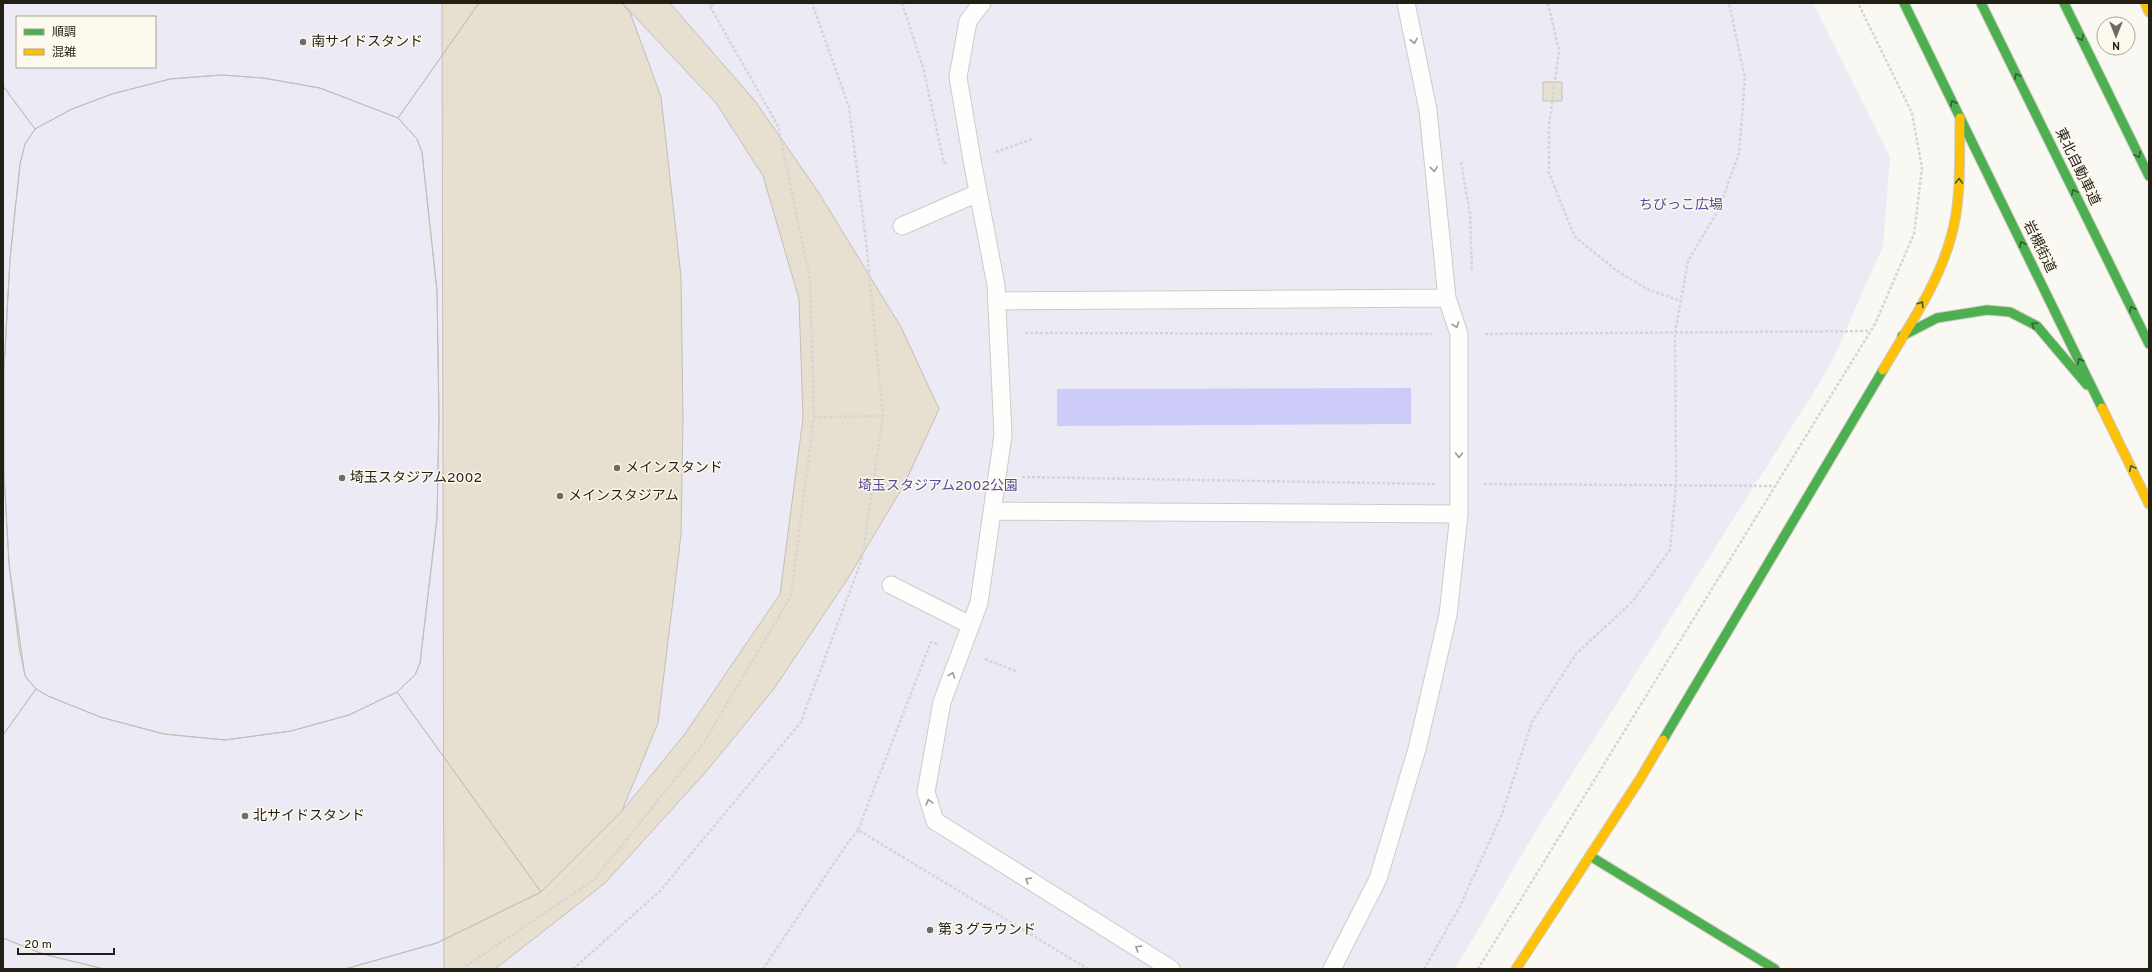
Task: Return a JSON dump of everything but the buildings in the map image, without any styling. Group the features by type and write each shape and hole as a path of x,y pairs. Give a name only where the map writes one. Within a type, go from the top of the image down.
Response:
{"main road":[{"name":"岩槻街道","path":"1904,3 2149,504"},
{"name":"東北自動車道","path":"1980,3 2149,344"},
{"path":"2064,3 2149,176"},
{"path":"2145,3 2149,12"},
{"path":"1516,969 1640,779 1900,337 1932,287 1950,237 1958,200 1960,118"},
{"path":"1900,337 1937,318 1987,310 2010,312 2037,326 2097,396"},
{"path":"1590,856 1775,969"}],"lane":[{"path":"982,3 968,21 958,77 996,285 1003,435 979,603 942,702 926,792 935,821 1171,969"},
{"path":"1332,969 1378,878 1417,749 1448,616 1459,514 1459,334 1447,298 1428,110 1406,3"},
{"path":"902,226 978,193"},
{"path":"997,300 1447,298"},
{"path":"992,511 1459,514"},
{"path":"891,585 970,625"}],"path":[{"path":"462,969 594,878 703,744 791,596 814,416 810,280 778,126 708,3"},
{"path":"711,6 715,3"},
{"path":"573,969 660,891 801,722 862,559 883,416 866,241 849,107 812,3"},
{"path":"1548,3 1558,51 1548,126 1548,173 1575,237 1616,270 1647,289 1681,300"},
{"path":"1424,969 1460,906 1502,814 1532,722 1576,654 1632,602 1670,550 1676,485 1675,333 1688,262 1719,208 1739,153 1745,78 1729,3"},
{"path":"1478,969 1875,324 1914,234 1922,168 1912,113 1858,3"},
{"path":"903,4 922,67 944,163"},
{"path":"814,416 883,416"},
{"path":"997,476 1459,484 1775,486"},
{"path":"763,969 858,830 931,642"},
{"path":"858,830 1088,969"}],"green space":[{"name":"埼玉スタジアム2002公園","path":"3,3 1813,3 1890,157 1883,246 1829,368 1534,834 1455,969 3,969"}],"water":[{"path":"1411,388 1411,424 1057,426 1057,389"}],"traffic: fast":[{"path":"1904,3 2102,408"},
{"path":"1981,3 2149,344"},
{"path":"2064,3 2149,176"},
{"path":"1902,336 1937,318 1987,310 2010,312 2037,326 2087,385"},
{"path":"1663,740 1883,370"},
{"path":"1590,856 1775,969"}],"traffic: slow":[{"path":"2145,3 2149,12"},
{"path":"1883,370 1922,305 1938,272 1951,237 1957,208 1960,163 1960,118"},
{"path":"2102,408 2149,504"},
{"path":"1516,969 1640,779 1663,740"}],"place":[{"name":"南サイドスタンド","path":"303,42"},
{"name":"メインスタンド","path":"617,468"},
{"name":"埼玉スタジアム2002","path":"342,478"},
{"name":"メインスタジアム","path":"560,496"},
{"name":"北サイドスタンド","path":"245,816"},
{"name":"第３グラウンド","path":"930,930"}],"park label":[{"name":"ちびっこ広場","path":"1681,205"}]}
